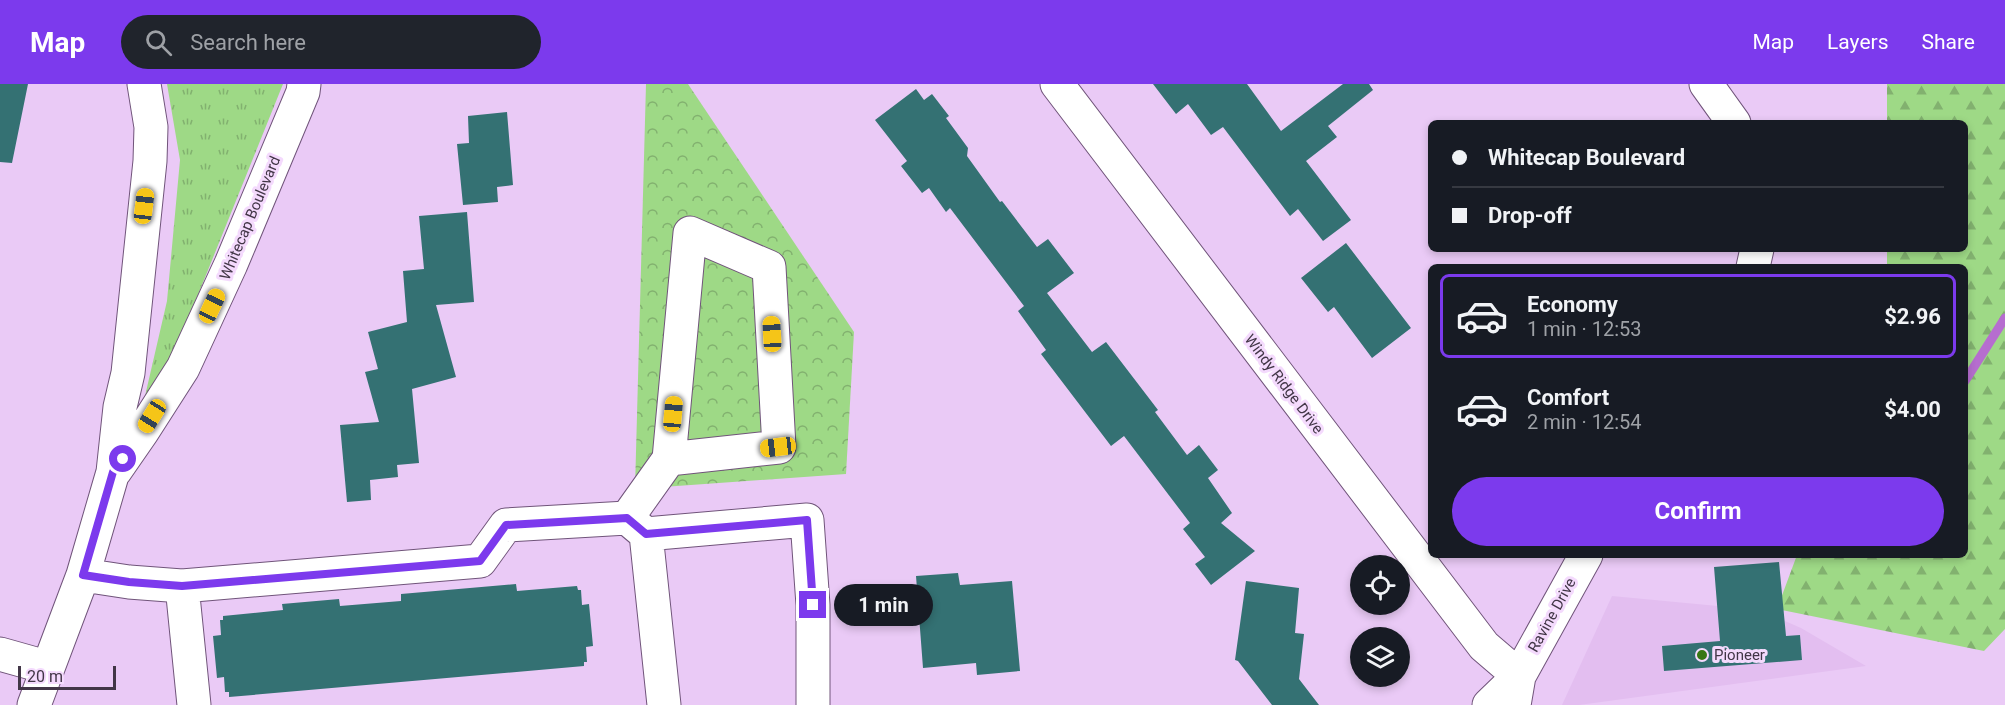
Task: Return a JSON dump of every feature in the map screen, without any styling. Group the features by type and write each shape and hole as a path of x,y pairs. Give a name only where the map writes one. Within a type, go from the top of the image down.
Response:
{"street":[{"name":"Whitecap Boulevard","path":"34,705 83,575 113,472 120,407 128,373 150,161 151,127 144,84"},
{"name":"Whitecap Boulevard","path":"113,472 183,368 231,264 303,92 304,84"},
{"name":"Windy Ridge Drive","path":"1057,84 1517,691"},
{"path":"1706,84 1732,120"},
{"path":"664,705 636,526 669,459 690,233 769,267 778,447 669,459"},
{"path":"83,575 129,582 182,586 480,561 506,525 636,526 807,520 813,605 813,705"},
{"name":"Ravine Drive","path":"1489,705 1517,691 1547,623 1584,558"},
{"path":"182,586 194,705"},
{"path":"0,654 47,669"}],"shaded area":[{"path":"1612,596 1760,610 1801,628 1866,666 1579,705 1562,705"}],"green space":[{"path":"167,84 283,84 156,399 136,435 167,301 180,160"},
{"path":"646,84 688,84 854,332 846,474 635,489"},
{"path":"1887,84 2005,84 2005,629 1984,651 1777,609 1796,558 1968,558 1968,264 1887,264 1887,252 1968,252 1968,120 1887,120"}],"building":[{"path":"0,84 28,84 12,163 0,162"},
{"path":"1153,84 1247,84 1281,131 1343,84 1369,84 1373,90 1328,126 1337,137 1306,161 1351,220 1323,241 1298,209 1290,216 1223,127 1211,135 1188,104 1176,114"},
{"path":"916,89 924,100 932,94 949,116 946,118 968,148 967,156 1000,202 1002,201 1037,247 1048,239 1074,273 1047,293 1092,352 1106,342 1158,410 1155,412 1187,455 1199,445 1218,470 1208,478 1232,513 1221,523 1255,551 1211,585 1195,564 1205,557 1183,529 1190,523 1124,436 1111,446 1041,354 1046,350 1018,311 1024,306 950,208 946,212 929,188 922,193 901,166 907,161 875,120"},
{"path":"507,112 513,185 497,187 498,202 463,205 457,144 469,143 468,116"},
{"path":"467,212 474,302 436,305 456,377 412,389 419,463 397,465 398,477 370,480 371,500 347,502 340,425 379,422 365,372 378,369 368,332 407,322 403,271 424,269 419,216"},
{"path":"1346,243 1411,328 1372,358 1334,307 1328,312 1301,278"},
{"path":"1779,562 1786,636 1800,635 1802,660 1664,671 1662,646 1720,641 1714,567"},
{"path":"958,573 960,585 1012,581 1020,671 977,675 976,663 923,668 916,576"},
{"path":"1246,581 1299,588 1295,633 1304,634 1299,679 1319,705 1272,705 1235,660"},
{"path":"516,584 517,591 577,586 578,590 581,590 582,605 589,604 593,646 586,647 587,662 584,662 584,666 229,697 229,692 225,692 224,677 217,678 213,636 221,635 220,620 223,620 223,616 283,610 282,604 339,599 340,606 401,601 401,594"}],"waterway":[{"path":"1968,376 2005,318"}],"place":[{"name":"Pioneer","path":"1702,655"}],"route":[{"path":"123,459 113,472 83,575 129,582 182,586 480,561 506,525 627,518 646,534 807,520 813,605"}]}
